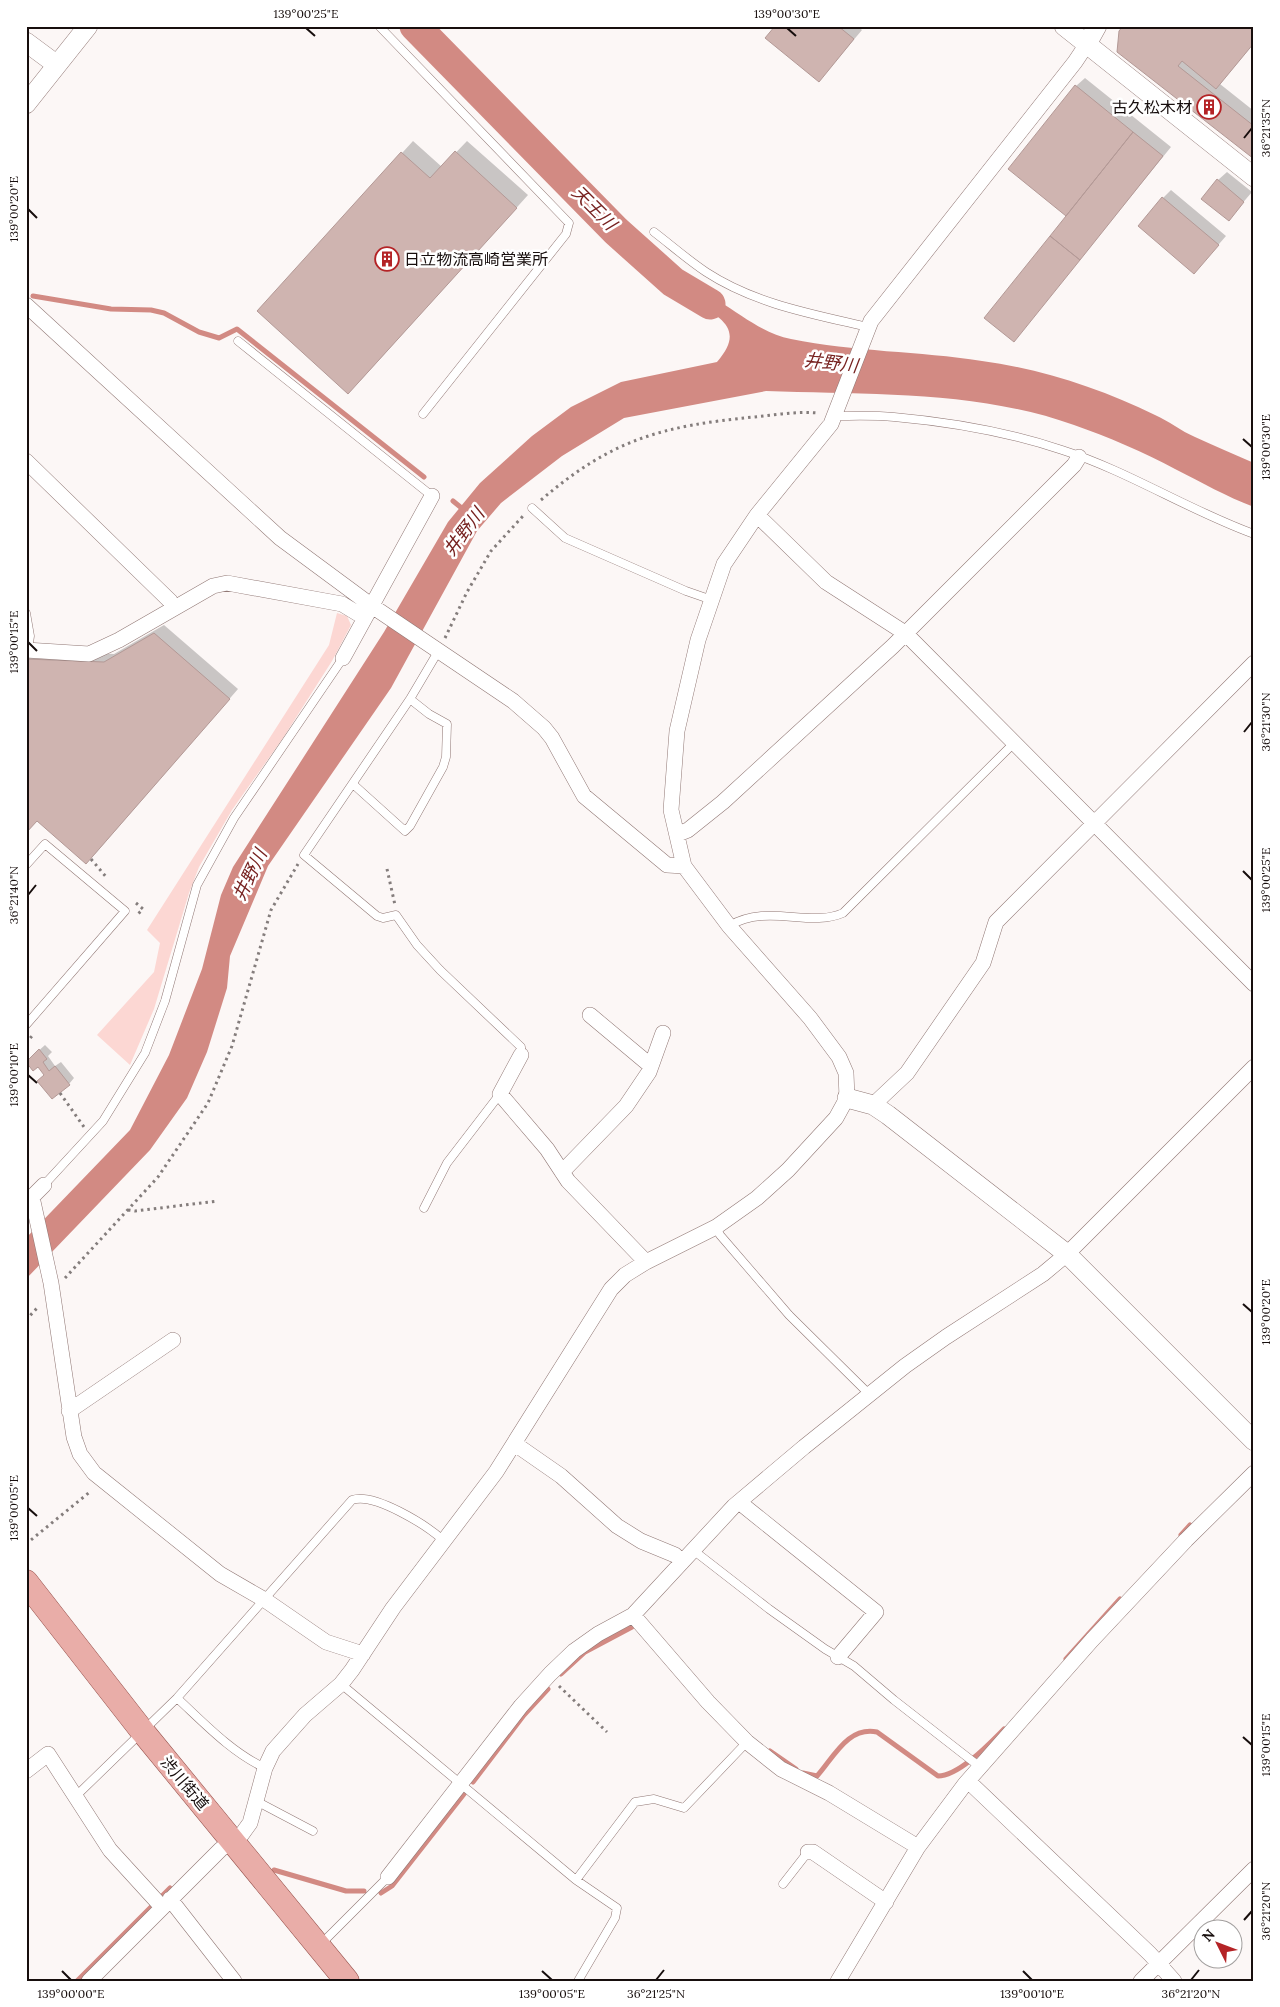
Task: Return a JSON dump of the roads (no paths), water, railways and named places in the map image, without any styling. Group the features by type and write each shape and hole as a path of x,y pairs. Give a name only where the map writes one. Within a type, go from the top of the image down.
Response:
{"main road":[{"name":"渋川街道","path":"26,1582 143,1732 347,1981"}],"street":[{"path":"26,104 88,26"},
{"path":"1064,26 1254,177"},
{"path":"89,1981 221,1849 233,1841 250,1823 258,1802 265,1768 273,1751 305,1715 341,1684 363,1654 443,1540 496,1472 611,1289 625,1275 646,1262 716,1227 771,1186 836,1118 847,1098 846,1073 839,1056 810,1018 729,926 684,866 671,810 677,731 698,640 724,564 756,515 825,432 830,413 866,332 1075,62 1096,26"},
{"path":"26,42 57,65"},
{"path":"26,305 280,538 372,612 439,647 513,701 544,728 552,738 584,796 667,865 684,866"},
{"path":"678,834 688,830 723,802 905,633 1074,465 1079,457"},
{"path":"26,461 170,600 174,607"},
{"path":"343,658 372,612 432,496"},
{"path":"756,515 826,582 905,633 1254,984"},
{"path":"27,650 89,654 119,640 213,586 227,583 342,604 372,612"},
{"path":"873,1105 883,1093 907,1073 983,963 996,922 1254,663"},
{"path":"590,1015 651,1066"},
{"path":"562,1172 626,1106 651,1066 663,1033"},
{"path":"521,1055 500,1094 547,1149 568,1181 646,1262"},
{"path":"388,1877 548,1676 574,1651 598,1634 633,1615 740,1502 869,1394 946,1336 1043,1274 1067,1254 1254,1067"},
{"path":"847,1098 873,1105 1067,1254 1254,1441"},
{"path":"44,1185 30,1201 56,1282 69,1411 80,1454 94,1473 220,1574 265,1600 326,1642 363,1654"},
{"path":"69,1411 173,1340"},
{"path":"515,1444 561,1476 618,1526 641,1541 675,1555 682,1562"},
{"path":"838,1981 918,1847 968,1781 1106,1626 1186,1540 1254,1473"},
{"path":"740,1502 876,1612 838,1657"},
{"path":"633,1615 708,1702 747,1742 781,1768 829,1793 918,1847"},
{"path":"26,1771 48,1754 110,1850 166,1903 234,1981"},
{"path":"968,1781 1158,1963 1174,1981"},
{"path":"808,1852 813,1852 886,1902"},
{"path":"1141,1981 1254,1868"}],"lane":[{"path":"380,26 569,224 566,234 423,414"},
{"path":"654,232 706,272 755,298 866,332"},
{"path":"238,341 432,496"},
{"path":"830,413 893,417 1007,435 1079,457 1221,522 1254,534"},
{"path":"532,508 565,538 686,591 712,600"},
{"path":"26,613 30,636 27,650"},
{"path":"439,647 410,699 304,855 377,916 383,918 396,915 440,970 521,1047 521,1055"},
{"path":"44,1185 92,1134 116,1103 145,1053 157,1026 197,885 234,818 343,658"},
{"path":"354,784 405,831 410,826 443,768 446,757 448,724 429,714 410,699"},
{"path":"729,926 739,920 764,915 828,917 842,913 1014,743"},
{"path":"26,865 45,844 125,911 26,1025"},
{"path":"424,1208 447,1163 500,1094"},
{"path":"716,1227 720,1235 789,1315 869,1394"},
{"path":"75,1797 177,1698 352,1500 367,1499 384,1504 443,1540"},
{"path":"693,1550 769,1609 854,1666 894,1700 980,1767"},
{"path":"341,1684 462,1782 576,1880 617,1908 615,1918 578,1981"},
{"path":"177,1698 228,1744 250,1761 265,1768"},
{"path":"576,1880 635,1802 654,1799 684,1808 747,1742"},
{"path":"258,1802 313,1831"},
{"path":"783,1884 808,1852"},
{"path":"319,1945 388,1877"}],"water":[{"name":"井野川","path":"673,282 703,292 760,327 791,339 839,347 958,358 1004,365 1071,381 1114,397 1160,417 1190,435 1254,463 1254,507 1139,451 1074,425 999,405 922,396 766,391 624,418 562,456 501,503 477,531 391,688 268,866 230,956 227,988 207,1052 187,1098 150,1150 26,1279 26,1238 130,1130 169,1055 202,969 221,895 233,867 384,632 448,522 480,483 532,436 571,407 621,382 717,362 725,351 730,334 722,320 678,293"}],"waterway":[{"name":"天王川","path":"415,26 616,231 673,282 710,304"},
{"path":"33,296 111,309 151,310 164,313 199,332 219,338 237,329 424,477"},
{"name":"井野川","path":"453,501 464,510"},
{"path":"1181,1535 1190,1525"},
{"path":"1066,1659 1120,1599"},
{"path":"561,1674 585,1652 632,1627"},
{"path":"473,1782 524,1715 548,1689"},
{"path":"803,1773 817,1776 842,1745 850,1738 867,1731 877,1732 938,1776 946,1775 973,1758 1004,1729"},
{"path":"770,1751 796,1769"},
{"path":"381,1893 392,1886 464,1794"},
{"path":"274,1870 346,1891 364,1891"},
{"path":"77,1981 170,1888"}],"place":[{"name":"古久松木材","path":"1209,107"},
{"name":"日立物流高崎営業所","path":"387,259"}]}
